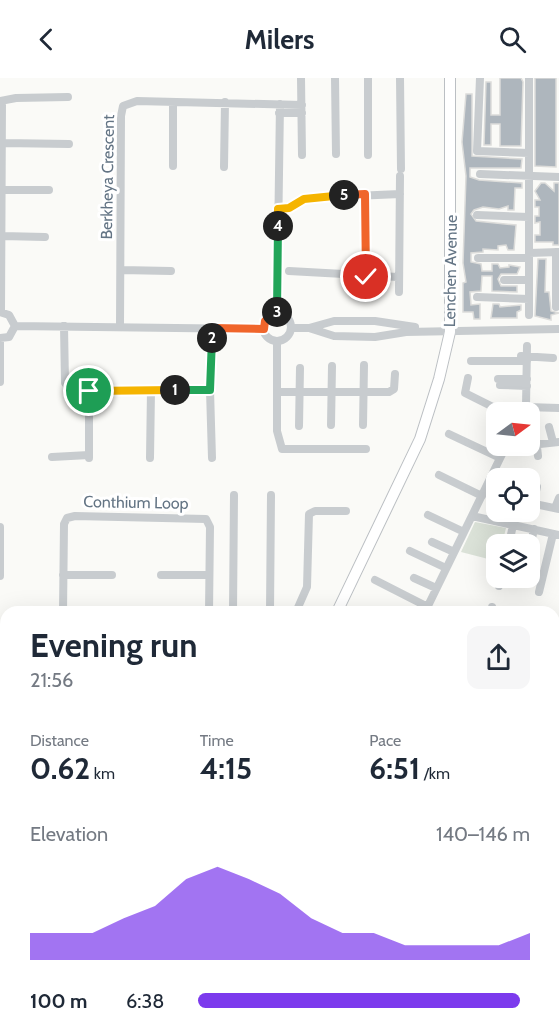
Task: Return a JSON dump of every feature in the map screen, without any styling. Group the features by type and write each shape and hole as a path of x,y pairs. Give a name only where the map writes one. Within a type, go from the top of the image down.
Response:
{"main road":[{"name":"Lenchen Avenue","path":"340,606 415,447 431,405 446,329 450,197 450,78"}],"street":[{"path":"301,78 302,155"},
{"path":"335,78 336,154"},
{"path":"368,78 368,155"},
{"path":"399,292 400,78"},
{"path":"480,78 477,151 529,153"},
{"path":"528,315 529,78"},
{"path":"15,326 12,318 1,312 4,143 1,101 16,98 68,98"},
{"name":"Berkheya Crescent","path":"120,326 122,109 133,101 225,102 302,109"},
{"path":"172,166 173,102"},
{"path":"224,167 225,102"},
{"path":"277,313 280,108"},
{"path":"4,143 69,144"},
{"path":"480,174 559,177"},
{"path":"3,190 49,190"},
{"path":"365,194 366,292"},
{"path":"278,205 309,198 400,194"},
{"path":"477,214 529,217"},
{"path":"2,236 45,237"},
{"path":"478,258 529,256 558,252 556,307"},
{"path":"121,270 171,271"},
{"path":"289,272 398,277"},
{"path":"504,280 529,280"},
{"path":"477,297 529,299"},
{"path":"277,313 289,319 291,328 285,339 277,341 267,336 264,329 269,316 277,313"},
{"path":"291,328 309,328 333,321 363,321 406,328 559,329"},
{"path":"344,321 344,336"},
{"path":"363,321 363,336"},
{"path":"15,326 264,329"},
{"path":"0,382 0,338 9,336 15,326"},
{"path":"64,326 65,385 70,389 89,391 210,390"},
{"path":"212,328 210,390 212,458"},
{"path":"309,328 332,336 363,336 446,329"},
{"path":"277,341 277,430 282,449 366,449"},
{"path":"526,402 527,346"},
{"path":"503,356 527,358"},
{"path":"471,361 553,358"},
{"path":"363,425 364,365"},
{"path":"331,425 332,366"},
{"path":"299,426 300,368"},
{"path":"277,392 393,391 395,374"},
{"path":"468,378 465,393 486,404"},
{"path":"499,382 527,382"},
{"path":"150,458 151,390"},
{"path":"52,457 89,457 89,391"},
{"path":"479,404 486,407"},
{"path":"540,409 559,408"},
{"path":"540,445 556,442 549,427"},
{"path":"427,606 500,457 452,434"},
{"path":"439,475 482,496"},
{"path":"233,606 234,495"},
{"path":"270,606 271,495"},
{"path":"540,505 557,509 559,498"},
{"path":"299,606 307,586 309,514 317,511 346,511"},
{"path":"428,514 465,530"},
{"name":"Conthium Loop","path":"63,606 64,524 67,518 75,516 205,518 210,525 209,606"},
{"path":"440,516 465,530"},
{"path":"472,516 556,534"},
{"path":"511,534 513,525"},
{"path":"0,527 0,576"},
{"path":"533,534 534,529"},
{"path":"550,562 556,534"},
{"path":"539,592 556,534"},
{"path":"432,542 454,552"},
{"path":"410,551 446,568"},
{"path":"63,575 112,575"},
{"path":"161,575 209,575"},
{"path":"414,578 436,588"},
{"path":"375,580 421,606"}],"shaded area":[{"path":"475,522 506,528 504,534 486,534 486,558 461,552"}],"building":[{"path":"500,78 521,78 523,82 521,146 500,146 500,124 491,124 491,145 484,145 486,82 491,82 491,115 500,115"},
{"path":"535,78 556,78 556,167 535,166"},
{"path":"466,94 472,94 472,156 522,159 521,168 470,168 470,177 479,180 522,183 522,188 515,188 514,210 508,210 508,206 499,209 483,207 474,210 471,214 476,221 516,225 514,250 508,250 506,245 498,246 498,250 483,249 483,252 471,253 471,262 481,264 482,271 492,271 492,264 498,264 500,268 509,267 509,265 520,267 517,274 501,274 498,279 501,286 517,286 517,292 492,291 492,276 482,276 481,291 470,292 471,305 480,304 480,319 474,319 473,312 463,312 463,283 466,282 463,263 466,176 462,142"},
{"path":"541,183 545,183 554,191 554,183 559,183 559,245 553,245 553,242 535,242 535,235 540,235 540,222 535,223 535,216 539,216 539,207 535,207 535,200 540,200 535,191"},
{"path":"538,259 546,259 545,292 549,292 551,311 559,313 551,315 551,320 535,316"},
{"path":"493,304 499,304 500,307 521,305 521,310 517,312 517,318 491,318"}],"route":[{"path":"89,391 210,390 212,328 264,329 265,321 269,316 277,313 278,209 289,208 296,202 309,198 365,194 366,277"}]}
